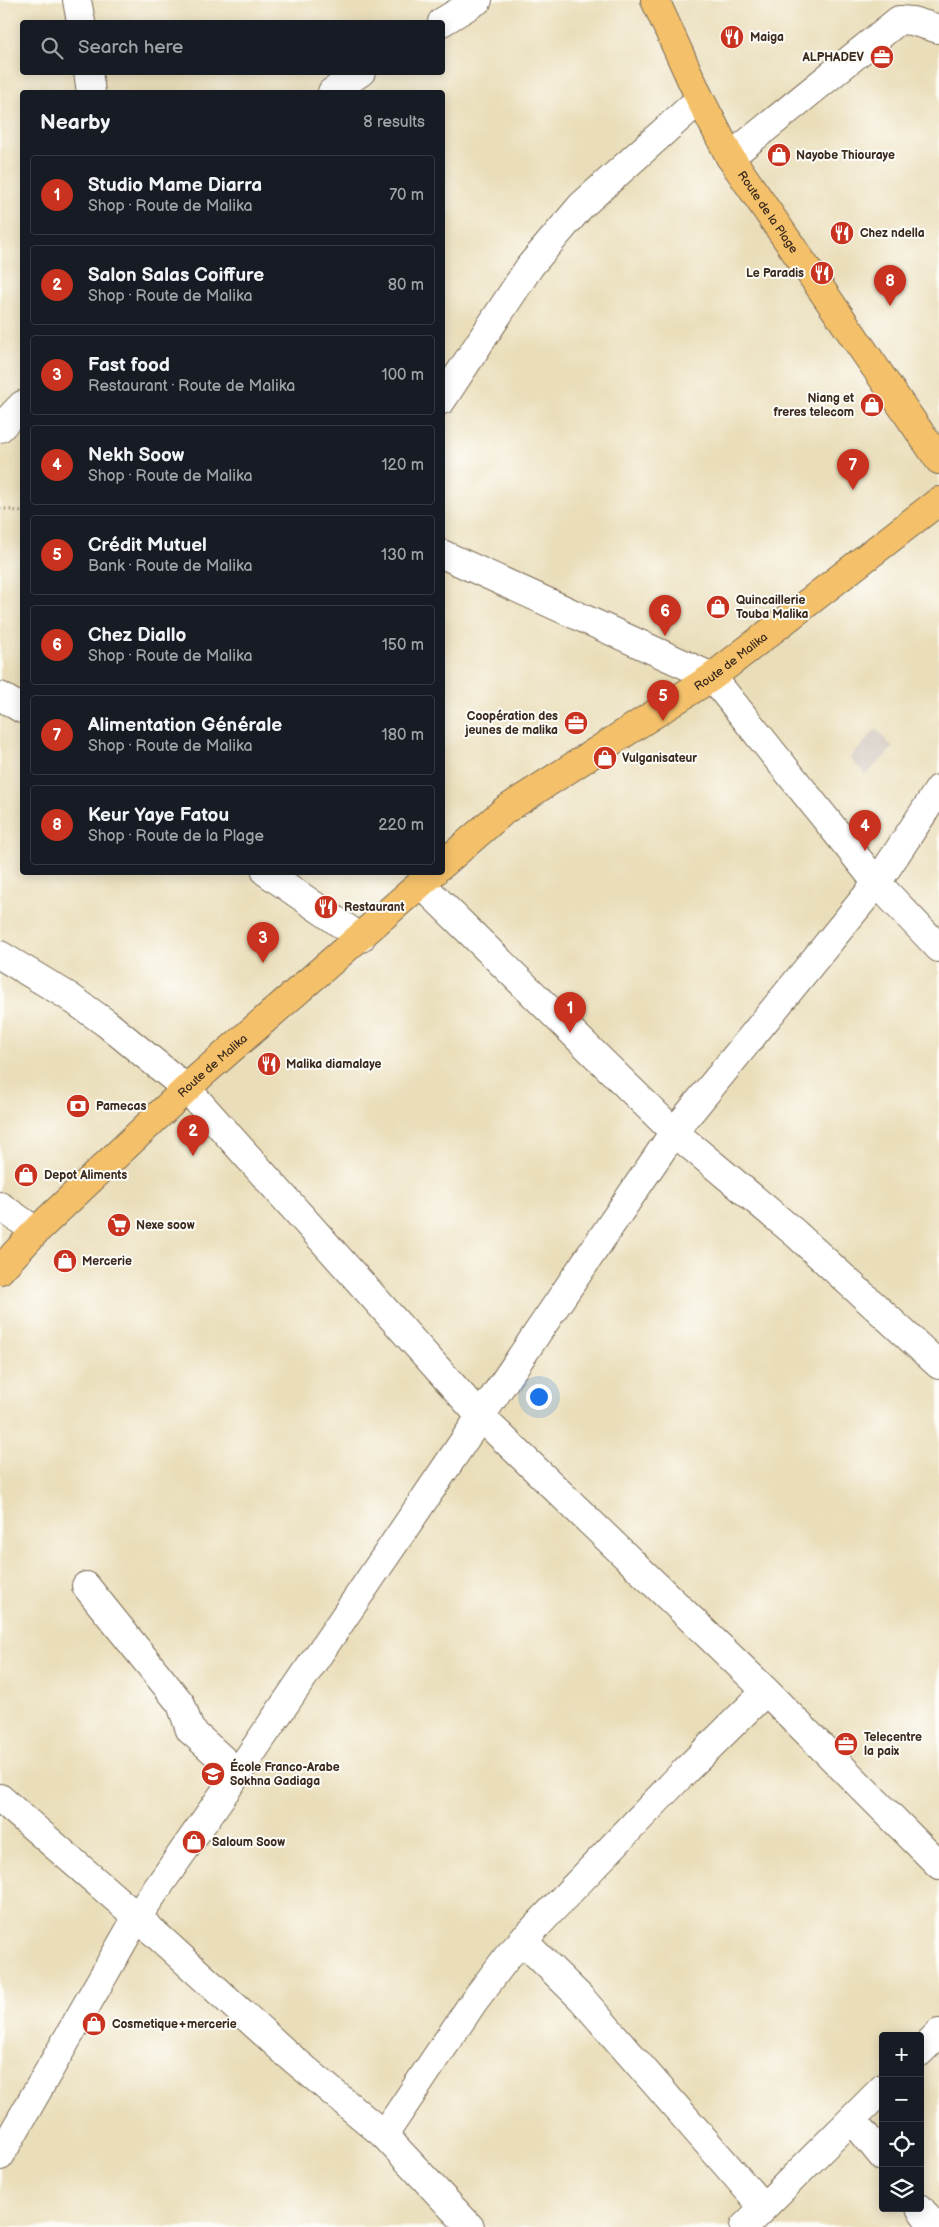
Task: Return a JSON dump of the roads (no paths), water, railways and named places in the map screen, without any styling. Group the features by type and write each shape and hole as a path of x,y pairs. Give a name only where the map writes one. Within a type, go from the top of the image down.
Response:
{"main road":[{"name":"Route de la Plage","path":"655,0 700,99 730,157 939,460"},
{"name":"Route de Malika","path":"445,862 504,810 712,678 939,502"},
{"name":"Route de Malika","path":"0,1270 36,1231 187,1088 428,878"}],"street":[{"path":"77,0 81,20"},
{"path":"445,20 478,0"},
{"path":"730,157 899,20 912,21 939,29"},
{"path":"88,75 91,90"},
{"path":"335,90 357,75"},
{"path":"445,395 500,309 543,251 582,206 700,99"},
{"path":"0,428 20,406"},
{"path":"445,555 712,678 877,883 939,948"},
{"path":"0,696 20,708"},
{"path":"0,2156 137,1917 238,1774 674,1132 877,883 939,789"},
{"path":"270,875 361,938"},
{"path":"428,878 674,1132 795,1234 939,1365"},
{"path":"0,955 68,996 106,1023 187,1088 480,1416 766,1692 939,1865"},
{"path":"0,1206 36,1231"},
{"path":"86,1586 181,1704 190,1730 238,1774"},
{"path":"384,2135 480,1994 522,1940 685,1771 766,1692"},
{"path":"0,1798 137,1917 286,2053 384,2135 470,2227"},
{"path":"522,1940 582,1999 763,2206"},
{"path":"924,2048 939,2033"},
{"path":"744,2227 879,2092"},
{"path":"852,2119 879,2152"},
{"path":"923,2212 934,2227"}],"place":[{"name":"Maiga","path":"732,37"},
{"name":"ALPHADEV","path":"882,57"},
{"name":"Nayobe Thiouraye","path":"779,155"},
{"name":"Chez ndella","path":"842,233"},
{"name":"Le Paradis","path":"822,273"},
{"name":"Keur Yaye Fatou","path":"890,306"},
{"name":"Niang et freres telecom","path":"872,405"},
{"name":"Alimentation Générale","path":"853,490"},
{"name":"Quincaillerie Touba Malika","path":"718,607"},
{"name":"Chez Diallo","path":"665,636"},
{"name":"Crédit Mutuel","path":"663,721"},
{"name":"Coopération des jeunes de malika","path":"576,723"},
{"name":"Vulganisateur","path":"605,758"},
{"name":"Nekh Soow","path":"865,851"},
{"name":"Restaurant","path":"326,907"},
{"name":"Fast food","path":"263,963"},
{"name":"Studio Mame Diarra","path":"570,1033"},
{"name":"Malika diamalaye","path":"269,1064"},
{"name":"Pamecas","path":"78,1106"},
{"name":"Salon Salas Coiffure","path":"193,1156"},
{"name":"Depot Aliments","path":"26,1175"},
{"name":"Nexe soow","path":"119,1225"},
{"name":"Mercerie","path":"65,1261"},
{"name":"Telecentre la paix","path":"846,1744"},
{"name":"École Franco-Arabe Sokhna Gadiaga","path":"213,1774"},
{"name":"Saloum Soow","path":"194,1842"},
{"name":"Cosmetique+mercerie","path":"94,2024"}]}
